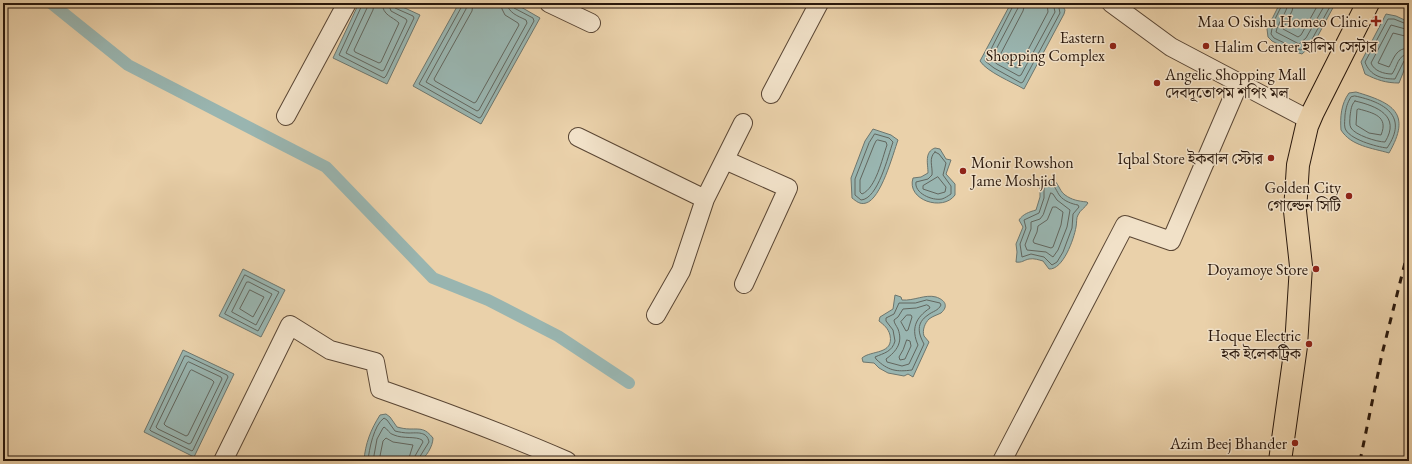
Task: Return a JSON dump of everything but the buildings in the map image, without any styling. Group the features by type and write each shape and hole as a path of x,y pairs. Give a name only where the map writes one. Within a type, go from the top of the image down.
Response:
{"highway":[{"path":"1269,461 1277,411 1289,280 1287,231 1289,168 1295,132 1300,115 1355,3"},
{"path":"1280,461 1296,346 1301,266 1295,211 1298,165 1307,126 1313,112 1368,3"}],"street":[{"path":"286,116 347,3"},
{"path":"549,3 591,23"},
{"path":"771,94 820,3"},
{"path":"1111,3 1171,47 1300,115"},
{"path":"1002,461 1125,225 1171,241 1239,83"},
{"path":"656,315 681,271 705,199 743,123"},
{"path":"578,137 705,199"},
{"path":"724,160 788,188 744,284"},
{"path":"223,461 290,325 330,350 375,362 380,389 517,439 567,461"}],"water":[{"path":"359,3 394,3 420,15 387,84 333,58"},
{"path":"459,3 514,3 540,18 481,124 413,86"},
{"path":"1011,3 1061,3 1065,10 1024,89 994,73 980,61"},
{"path":"1280,3 1335,3 1314,43 1302,54 1272,41 1268,37 1267,29"},
{"path":"1386,14 1396,16 1409,22 1409,58 1399,83 1382,81 1365,74 1361,62"},
{"path":"1356,92 1380,101 1389,106 1395,112 1398,119 1399,128 1396,139 1389,153 1356,143 1350,140 1341,130 1341,115 1344,102 1349,93"},
{"path":"873,129 891,135 898,140 890,165 877,193 871,200 866,203 862,203 852,198 851,178 865,141"},
{"path":"935,148 940,149 946,159 951,160 946,174 955,184 955,195 942,203 935,203 920,198 912,186 913,178 921,177 928,173 928,155 929,152"},
{"path":"1049,179 1055,181 1063,193 1068,197 1088,203 1077,216 1075,232 1067,253 1059,265 1049,269 1043,261 1036,259 1016,262 1016,244 1023,227 1019,220 1022,216 1036,210 1040,197 1040,184"},
{"path":"243,269 285,290 261,337 219,316"},
{"path":"895,295 901,297 902,300 932,296 942,300 945,304 945,308 941,313 929,319 925,325 923,334 929,342 913,377 908,374 904,376 888,373 874,363 863,362 862,358 881,351 889,346 890,335 886,327 879,321 880,317 893,309"},
{"path":"183,350 234,374 194,457 144,432"},
{"path":"386,414 397,427 417,429 428,432 433,438 433,441 427,455 419,461 364,461 371,431 380,415"}],"waterway":[{"path":"51,3 128,65 326,167 433,278 488,300 558,336 629,383"}],"railway":[{"path":"1360,461 1382,354 1409,247"}],"place":[{"name":"Maa O Sishu Homeo Clinic","path":"1376,21"},
{"name":"Eastern Shopping Complex","path":"1113,46"},
{"name":"Halim Center হালিম সেন্টার","path":"1206,46"},
{"name":"Angelic Shopping Mall দেবদূতোপম শপিং মল","path":"1157,83"},
{"name":"Iqbal Store ইকবাল স্টোর","path":"1271,158"},
{"name":"Monir Rowshon Jame Moshjid","path":"963,171"},
{"name":"Golden City গোল্ডেন সিটি","path":"1349,196"},
{"name":"Doyamoye Store","path":"1316,269"},
{"name":"Hoque Electric হক ইলেকট্রিক","path":"1309,344"},
{"name":"Azim Beej Bhander","path":"1295,443"}]}
